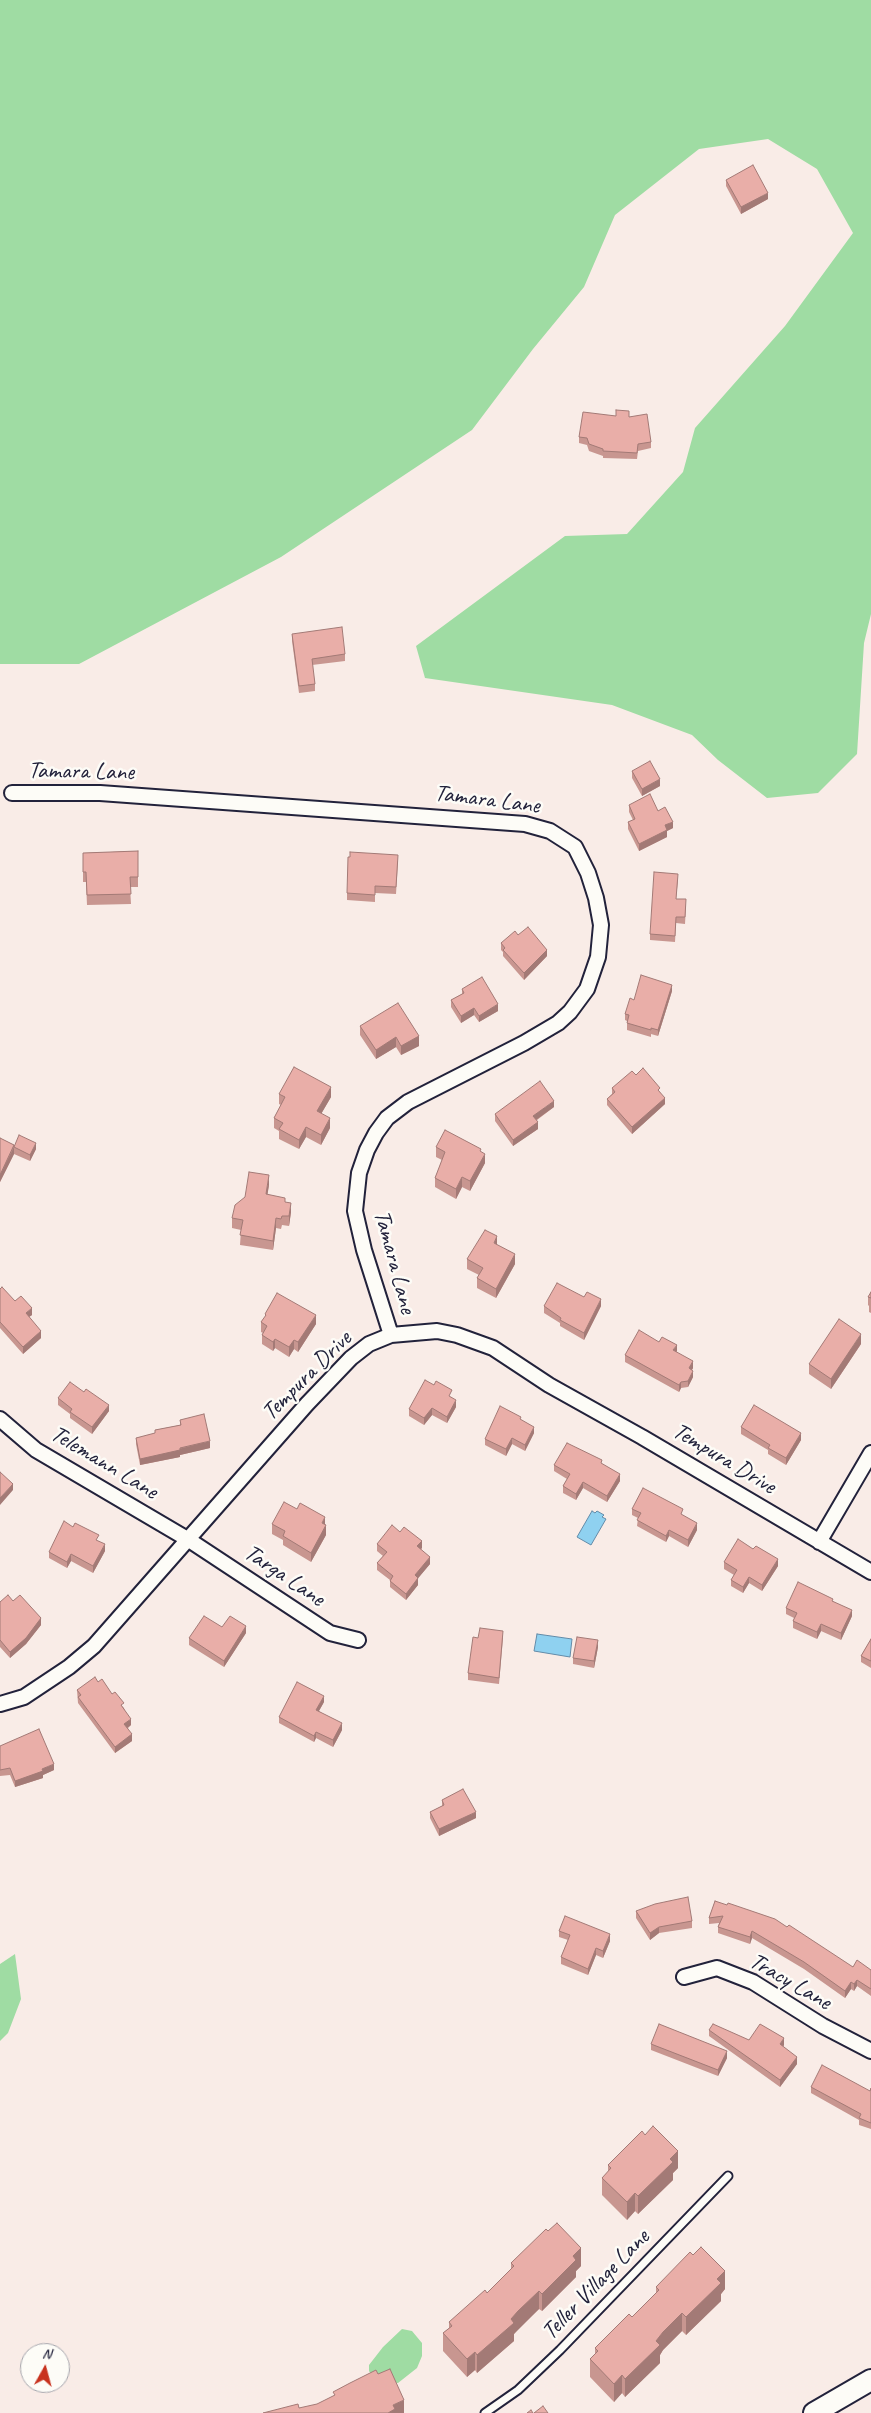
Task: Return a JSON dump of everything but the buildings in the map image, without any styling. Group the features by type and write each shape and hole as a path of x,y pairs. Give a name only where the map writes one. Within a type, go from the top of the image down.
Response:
{"street":[{"name":"Tamara Lane","path":"12,793 100,793 516,823 550,831 575,847 588,873 596,898 601,925 598,957 587,989 570,1012 558,1023 524,1043 408,1102 387,1118 367,1150 359,1173 355,1211 364,1250 391,1334"},
{"name":"Tempura Drive","path":"0,1704 24,1697 69,1667 94,1646 307,1404 351,1358 368,1344 391,1334 437,1331 457,1335 493,1348 549,1385 642,1437 871,1572"},
{"name":"Telemann Lane","path":"0,1419 36,1450 189,1540"},
{"path":"819,1542 871,1453"},
{"name":"Targa Lane","path":"189,1540 330,1634 358,1640"},
{"name":"Tracy Lane","path":"684,1977 717,1968 753,1982 823,2026 871,2051"},
{"path":"814,2413 871,2380"}],"lane":[{"name":"Teller Village Lane","path":"485,2413 518,2390 560,2350 728,2176"}],"green space":[{"path":"0,0 871,0 871,614 864,643 857,754 818,793 767,798 718,760 692,735 612,705 425,678 416,646 565,536 627,534 683,472 695,428 785,326 853,233 817,169 768,139 699,149 615,215 584,287 533,349 472,430 281,557 79,664 0,664"},
{"path":"15,1954 21,1999 8,2033 0,2041 0,1964"},
{"path":"402,2329 412,2331 422,2343 422,2356 417,2368 398,2383 375,2381 369,2371 369,2365 383,2347"}],"water":[{"path":"592,1511 595,1513 597,1511 604,1515 602,1517 606,1519 591,1545 577,1537"},
{"path":"537,1634 572,1639 570,1657 534,1651"}]}
